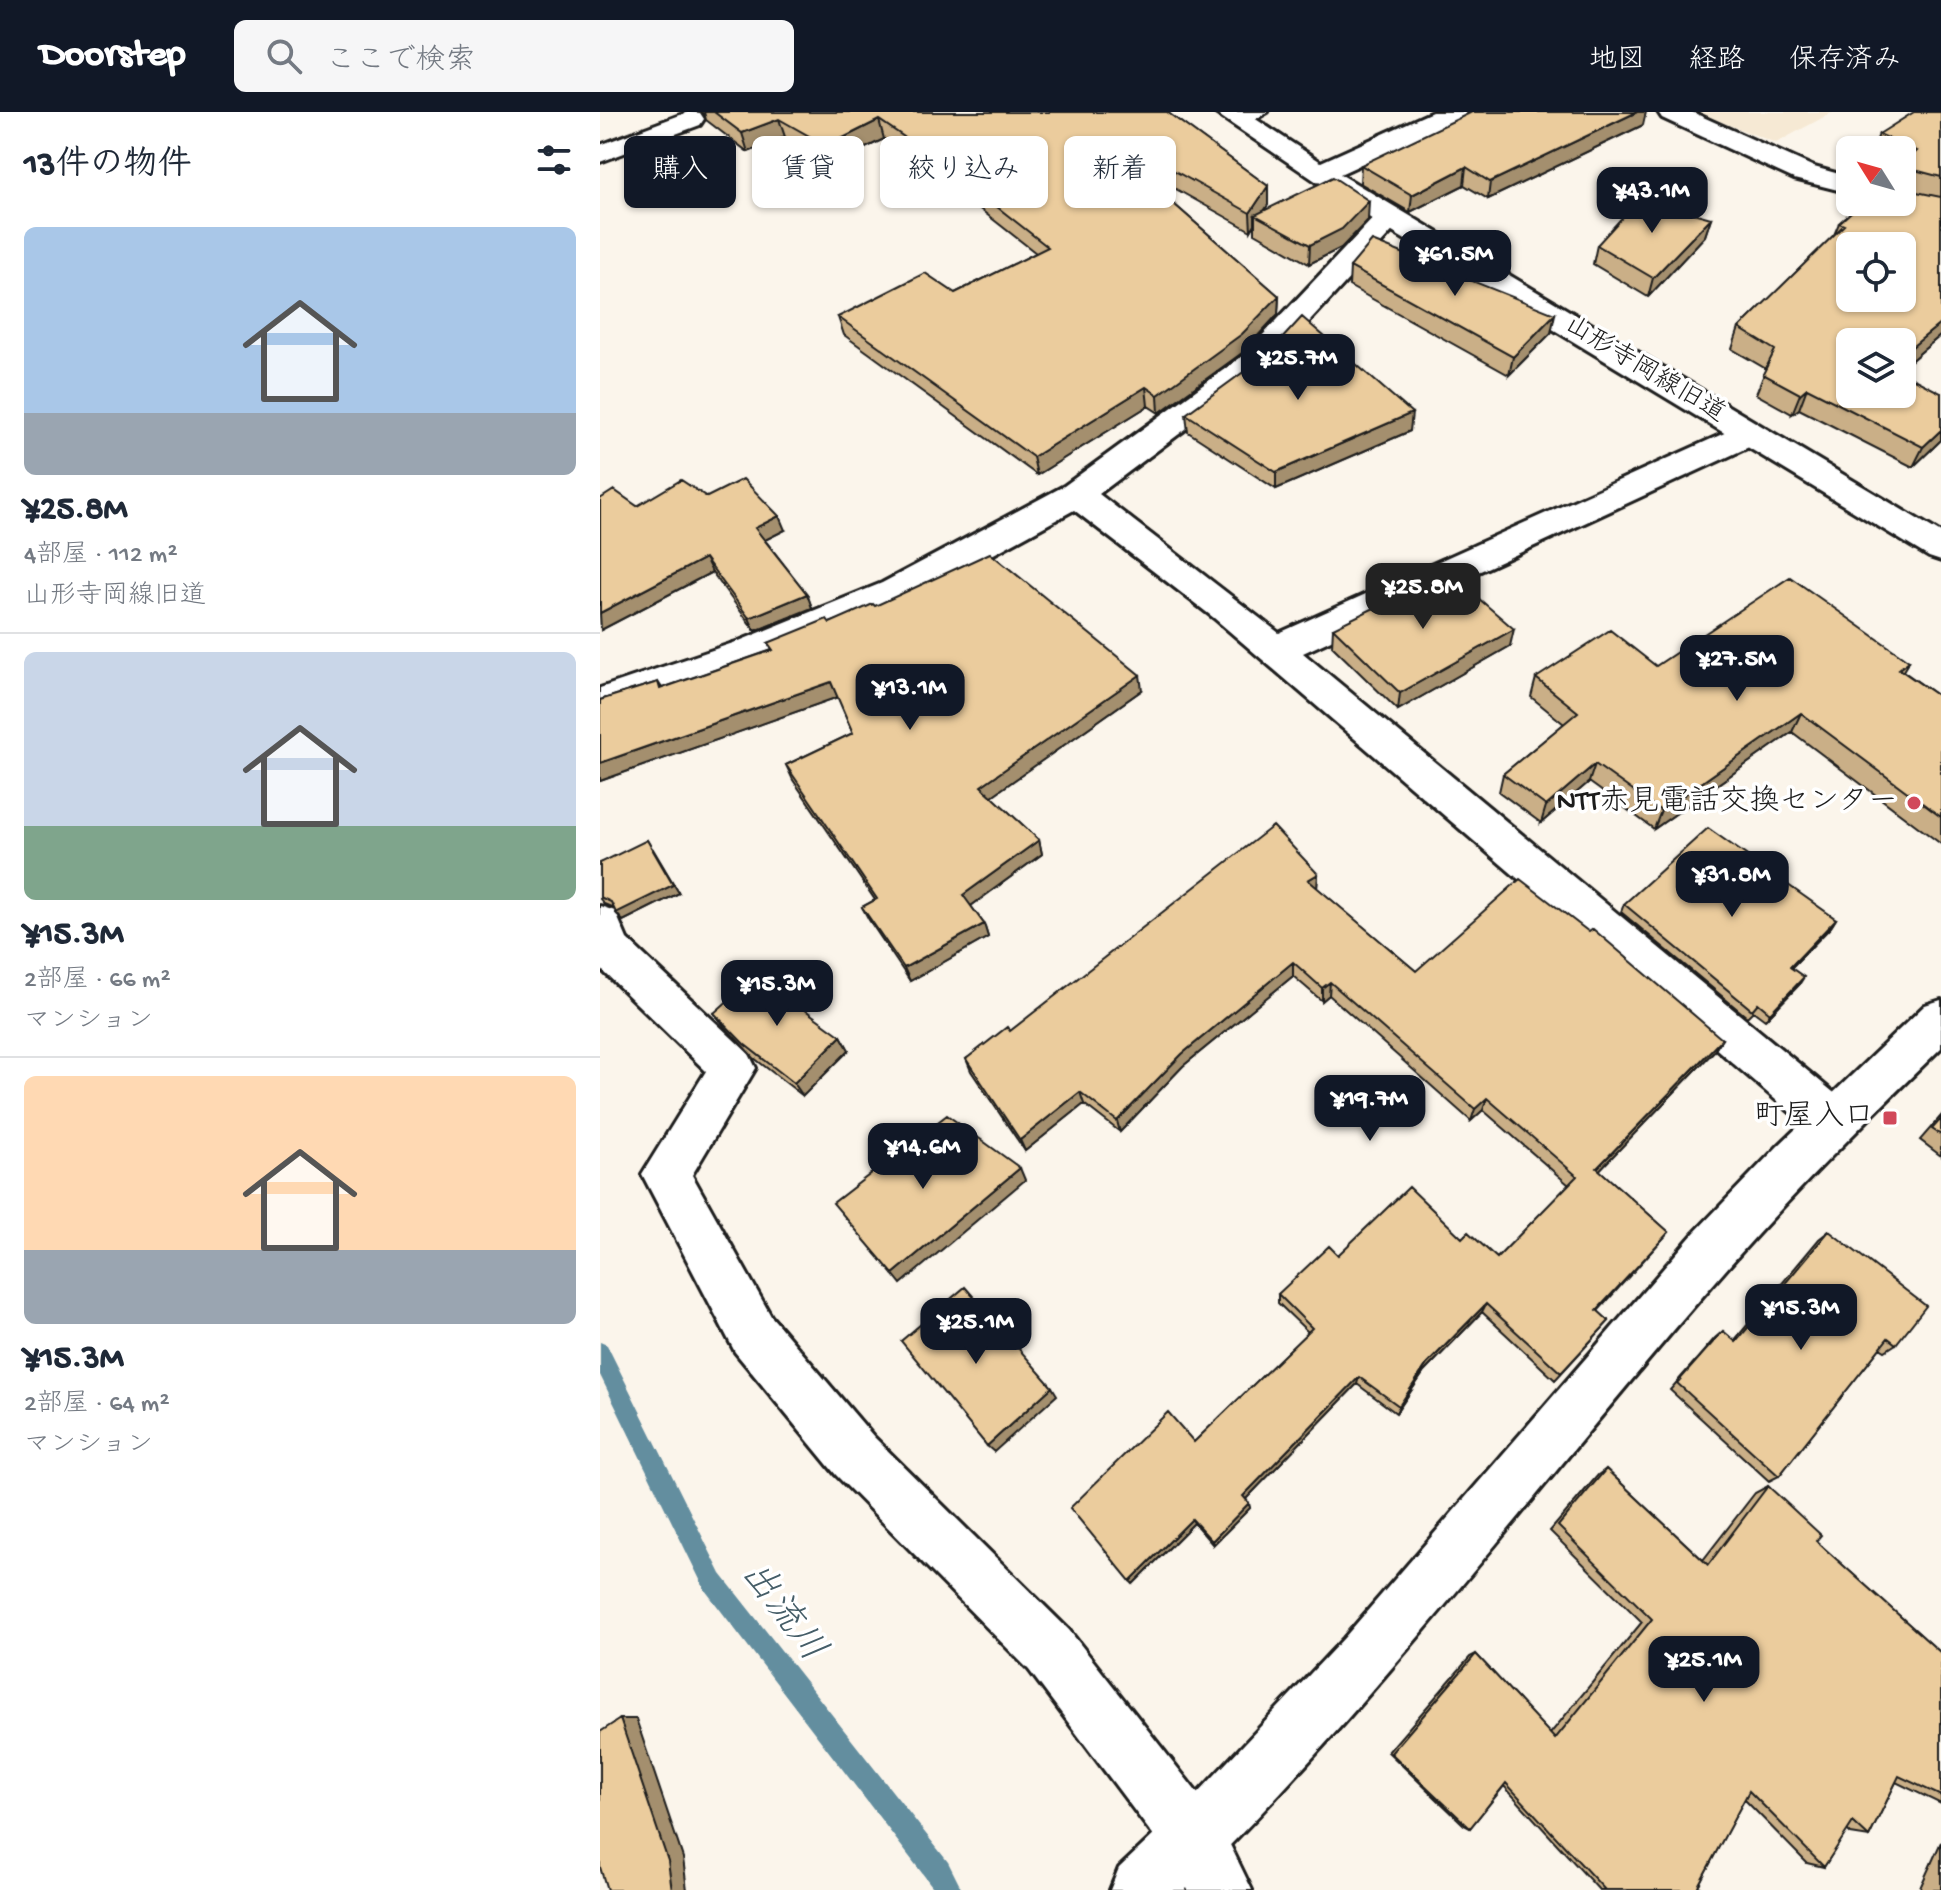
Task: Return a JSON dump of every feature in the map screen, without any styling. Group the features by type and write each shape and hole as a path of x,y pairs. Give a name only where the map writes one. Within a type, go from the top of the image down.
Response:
{"street":[{"path":"1319,173 1453,112"},
{"path":"1671,112 1804,173 1836,181"},
{"name":"山形寺岡線旧道","path":"1242,115 1319,173 1389,218 1941,549"},
{"path":"600,154 691,119"},
{"path":"600,703 752,650 895,592 1076,494 1255,362 1389,218"},
{"path":"1275,650 1750,434"},
{"path":"1076,494 1275,650 1834,1121"},
{"path":"600,924 610,950 733,1068 666,1174 753,1334 855,1456 1049,1650 1208,1865"},
{"path":"1141,1890 1208,1865 1309,1719 1712,1249 1834,1121 1941,1019"}],"shaded area":[{"path":"1695,112 1833,112 1776,143"}],"building":[{"path":"714,112 1167,112 1268,186 1250,213 1176,172 1176,136 1064,136 1064,208 1176,206 1279,296 1242,334 1158,395 1146,387 1033,457 838,317 925,273 955,293 1048,247 998,208 1048,208 1048,136 903,136 879,120 847,136 809,136 779,119 742,133"},
{"path":"1472,112 1637,112 1490,182 1466,167 1412,195 1361,165"},
{"path":"1914,112 1941,112 1941,177 1916,170 1916,136 1879,134"},
{"path":"1333,177 1369,201 1342,229 1310,245 1255,215"},
{"path":"1916,192 1941,197 1941,323 1916,344 1916,328 1836,328 1836,403 1807,388 1800,394 1763,374 1775,350 1739,328 1836,233 1836,312 1916,312 1916,232 1837,232 1844,225 1839,223 1847,216 1916,216"},
{"path":"1640,198 1711,218 1653,278 1597,245"},
{"path":"1372,241 1555,314 1513,357 1350,267"},
{"path":"1302,317 1412,413 1276,472 1186,414 1268,354"},
{"path":"1916,380 1941,393 1941,430 1923,447 1846,408 1916,408"},
{"path":"743,479 779,516 755,528 807,594 749,618 705,558 600,613 600,499 614,490 637,506 681,480 707,497"},
{"path":"990,553 1140,675 981,786 1039,840 963,895 984,924 904,968 862,907 877,899 786,765 853,733 831,682 600,763 600,700 658,682 660,689 773,650 768,643 827,619 830,623 873,604 875,606"},
{"path":"1448,572 1514,629 1400,693 1333,628"},
{"path":"1790,577 1909,661 1899,669 1941,698 1941,817 1801,713 1661,811 1595,764 1546,806 1503,774 1578,712 1536,678 1610,630 1656,666"},
{"path":"1273,826 1318,874 1308,880 1416,971 1520,879 1589,932 1593,929 1722,1039 1597,1168 1669,1232 1597,1310 1609,1321 1561,1373 1486,1304 1427,1364 1399,1406 1359,1377 1243,1496 1249,1503 1212,1541 1192,1519 1130,1581 1070,1508 1168,1412 1194,1442 1312,1328 1278,1294 1329,1246 1338,1255 1409,1187 1462,1238 1468,1232 1497,1258 1577,1176 1487,1098 1475,1109 1330,982 1322,988 1293,962 1182,1054 1117,1121 1080,1092 1020,1140 966,1059 1007,1027 1010,1031"},
{"path":"1708,828 1836,919 1790,967 1804,977 1770,1013 1758,1003 1752,1010 1624,904"},
{"path":"647,840 673,885 616,913 611,902 600,897 600,863"},
{"path":"757,975 841,1036 794,1083 744,1044 714,1013"},
{"path":"947,1115 1020,1168 893,1274 833,1203"},
{"path":"1941,1119 1941,1135 1932,1129"},
{"path":"1829,1231 1926,1306 1896,1344 1888,1338 1779,1476 1677,1383 1723,1331 1736,1342"},
{"path":"965,1287 1052,1387 987,1446 901,1341"},
{"path":"1606,1469 1708,1565 1768,1486 1821,1535 1816,1541 1941,1653 1941,1796 1899,1776 1869,1837 1853,1822 1824,1867 1749,1791 1698,1886 1703,1890 1605,1890 1506,1783 1470,1828 1391,1753 1476,1654 1555,1739 1652,1619 1558,1526"},
{"path":"620,1719 668,1861 672,1890 607,1890 600,1867 600,1732"}],"waterway":[{"name":"出流川","path":"600,1352 713,1582 939,1871 949,1890"}],"place":[{"name":"NTT赤見電話交換センター","path":"1914,803"},
{"name":"町屋入口","path":"1890,1118"}]}
